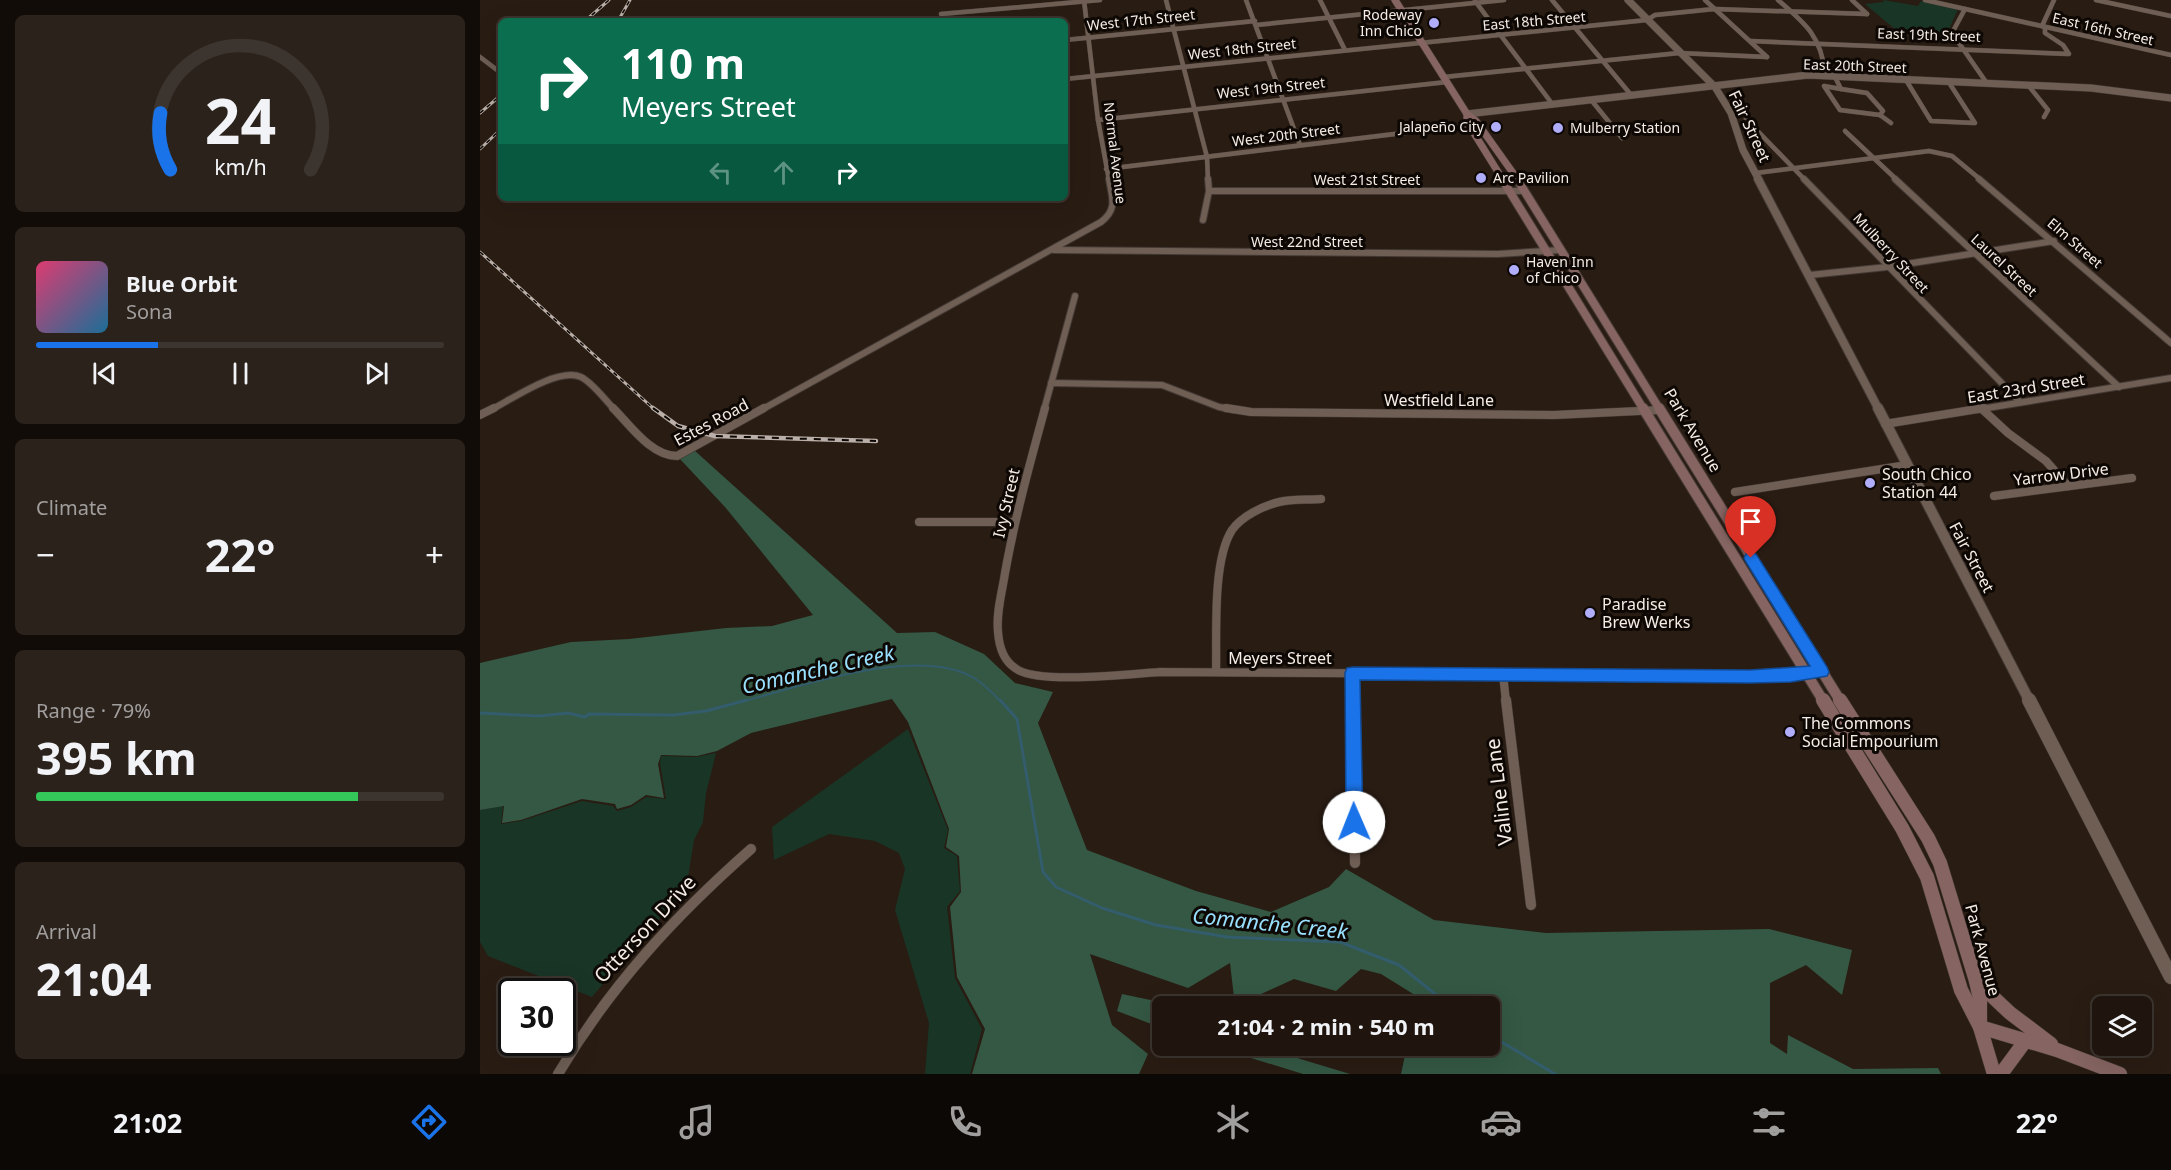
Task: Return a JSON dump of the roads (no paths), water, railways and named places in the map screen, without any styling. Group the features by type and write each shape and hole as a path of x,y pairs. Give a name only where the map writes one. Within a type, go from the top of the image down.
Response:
{"main road":[{"name":"Park Avenue","path":"1395,0 1467,114 1476,121 1525,191 1822,672 1928,838 1940,862 1976,981 1980,999 1980,1027"},
{"name":"Park Avenue","path":"1467,114 1469,125 1805,674 1902,828 1927,877 1961,990 1980,1027"},
{"path":"1976,981 2010,1013 2058,1050"},
{"path":"1980,1027 2058,1050 2120,1074"},
{"path":"1980,1027 1994,1074"},
{"path":"2001,1074 2026,1040"}],"street":[{"path":"1010,0 1011,9"},
{"path":"941,14 1100,0"},
{"path":"1166,0 1207,157 1209,191 1203,220"},
{"path":"1246,0 1300,145"},
{"path":"1320,0 1345,50"},
{"name":"West 17th Street","path":"1068,40 1504,0"},
{"path":"1552,0 1632,96"},
{"path":"1628,0 1715,87"},
{"path":"1445,79 1679,53 1767,57 1705,0"},
{"path":"1778,0 1806,22 1818,43 1825,62 1825,74"},
{"name":"East 18th Street","path":"1421,42 1647,20 1655,15 1714,9 1867,14 1852,0"},
{"name":"East 16th Street","path":"1925,0 2171,55"},
{"path":"2043,26 2054,0"},
{"path":"2096,0 2171,16"},
{"name":"Normal Avenue","path":"966,298 1053,250 1110,215 1113,204 1098,120 1084,1"},
{"path":"1475,1 1553,105"},
{"path":"1965,9 1952,33 1986,82"},
{"name":"East 19th Street","path":"1750,41 2069,54 2063,45 2045,33 2043,26"},
{"name":"West 18th Street","path":"1068,79 1421,42"},
{"path":"480,57 498,71"},
{"name":"East 20th Street","path":"1467,114 1825,74 2124,90 2171,98"},
{"path":"1834,75 1841,88"},
{"name":"West 19th Street","path":"1098,120 1445,79"},
{"path":"1906,80 1931,121 1975,123 1948,81"},
{"path":"2028,85 2048,110 2044,117"},
{"path":"1880,115 1883,111 1867,93 1824,86 1840,110 1880,115 1891,123"},
{"path":"1867,93 1871,86"},
{"name":"Fair Street","path":"1715,87 1731,113 1743,150 1810,275 2171,977"},
{"path":"1592,101 1622,138"},
{"name":"Mulberry Street","path":"1746,119 1796,168 1887,267 2020,402"},
{"name":"West 20th Street","path":"1106,169 1469,125"},
{"name":"Laurel Street","path":"1845,131 1974,254 2119,387"},
{"name":"Elm Street","path":"1874,159 1941,152 1963,163 2171,343"},
{"path":"1756,174 1874,159"},
{"name":"West 21st Street","path":"1209,191 1525,191"},
{"path":"1810,275 1887,267 2054,241"},
{"name":"West 22nd Street","path":"1053,250 1457,254 1562,250"},
{"name":"Ivy Street","path":"1061,677 1031,675 1015,669 1002,654 998,613 1014,522 1075,296"},
{"name":"Estes Road","path":"480,415 557,376 571,374 583,378 656,451 677,456 966,298"},
{"name":"East 23rd Street","path":"1885,424 2171,378"},
{"name":"Westfield Lane","path":"1051,382 1161,385 1219,407 1251,412 1554,415 1660,410"},
{"path":"1982,409 2008,433 2046,461 2068,486"},
{"path":"1735,492 1907,465"},
{"name":"Yarrow Drive","path":"1994,496 2132,478"},
{"path":"1216,672 1221,568 1225,548 1232,531 1251,515 1278,502 1321,499"},
{"path":"919,522 1014,522"},
{"name":"Meyers Street","path":"1061,677 1120,673 1216,672 1750,676 1822,672"},
{"path":"1353,673 1355,862"},
{"name":"Valine Lane","path":"1503,674 1531,905"},
{"name":"Otterson Drive","path":"558,1074 596,1012 621,978 669,924 751,849"}],"waterway":[{"name":"Comanche Creek","path":"741,702 859,672 891,667 922,666 950,669 974,678 1001,702"},
{"name":"Comanche Creek","path":"480,713 540,716 568,713 585,717 589,714 673,715 706,711 747,700"},
{"name":"Comanche Creek","path":"1000,700 1017,719 1043,872 1056,887 1102,908 1156,925 1227,937 1340,942 1399,965 1438,996"},
{"name":"Comanche Creek","path":"1500,1041 1555,1074"}],"railway":[{"path":"588,18 609,0"},
{"path":"620,18 630,0"},
{"path":"480,113 498,98"},
{"path":"480,149 498,132"},
{"path":"480,252 655,410"},
{"path":"653,408 678,426 715,436 876,441"}],"place":[{"name":"Rodeway Inn Chico","path":"1434,23"},
{"name":"Jalapeño City","path":"1496,127"},
{"name":"Mulberry Station","path":"1558,128"},
{"name":"Arc Pavilion","path":"1481,178"},
{"name":"Haven Inn of Chico","path":"1514,270"},
{"name":"South Chico Station 44","path":"1870,483"},
{"name":"Paradise Brew Werks","path":"1590,613"},
{"name":"The Commons Social Empourium","path":"1790,732"}]}
